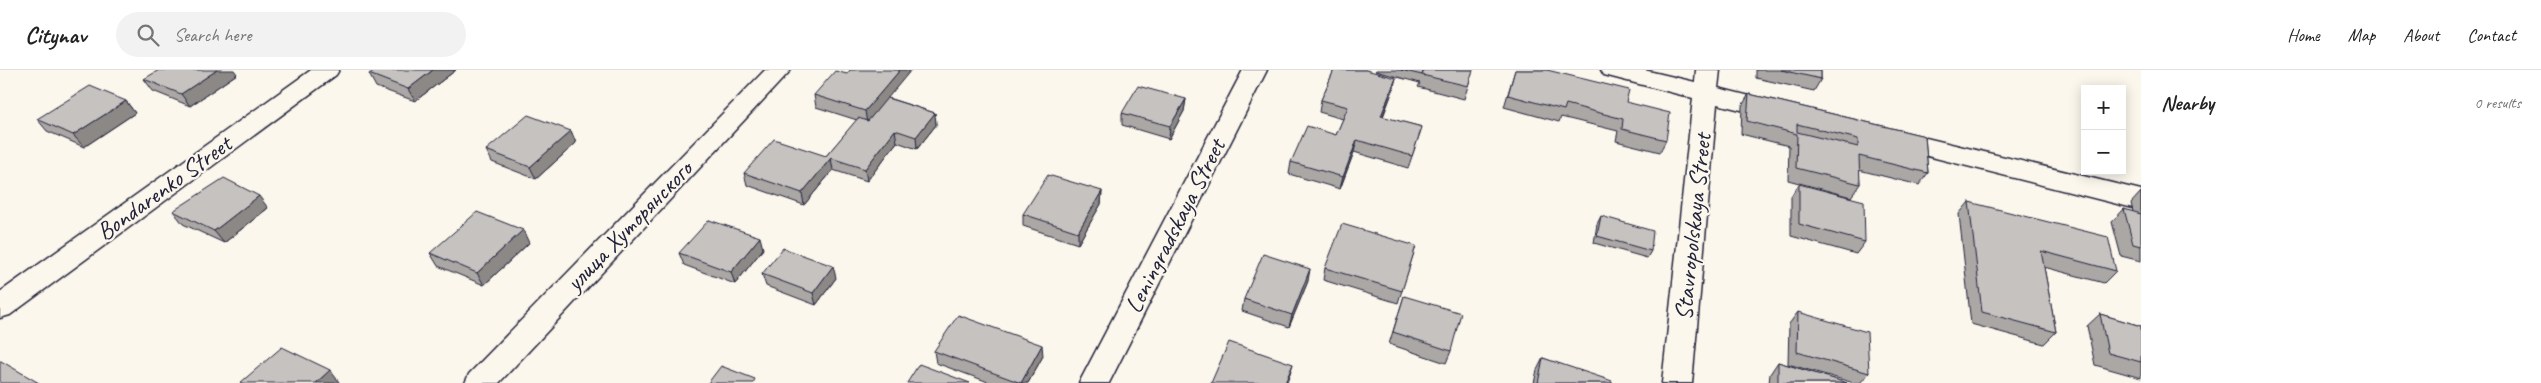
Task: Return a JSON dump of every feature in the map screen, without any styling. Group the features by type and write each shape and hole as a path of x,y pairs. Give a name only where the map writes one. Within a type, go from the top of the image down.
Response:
{"street":[{"name":"Bondarenko Street","path":"0,307 327,70"},
{"name":"улица Хуторянского","path":"480,383 779,70"},
{"name":"Leningradskaya Street","path":"1094,383 1255,70"},
{"path":"1613,70 1707,82 1802,117"},
{"name":"Stavropolskaya Street","path":"1677,383 1707,82"},
{"path":"1870,133 2141,200"}],"building":[{"path":"159,70 217,70 181,94 144,79"},
{"path":"375,70 433,70 408,89 369,74"},
{"path":"850,70 900,70 865,111 814,95 835,71 847,74"},
{"path":"1334,70 1366,70 1396,78 1381,116 1422,127 1412,156 1357,140 1343,177 1291,162 1307,126 1336,135 1348,107 1321,100"},
{"path":"1401,70 1424,70 1422,75"},
{"path":"1424,70 1473,70 1468,86 1422,75"},
{"path":"1515,70 1547,70 1629,90 1626,102 1670,113 1666,140 1622,129 1623,119 1566,104 1564,110 1508,95"},
{"path":"1781,70 1821,70 1821,79"},
{"path":"90,86 126,101 73,135 37,119"},
{"path":"1138,86 1186,99 1170,126 1122,113"},
{"path":"1749,94 1925,136 1928,173 1859,156 1860,184 1796,168 1797,134 1747,121","holes":["1797,124 1858,139 1858,147 1797,132"]},
{"path":"887,98 935,113 916,137 895,130 865,169 831,158 802,193 744,173 774,139 826,156 858,118 868,121"},
{"path":"528,115 571,131 530,167 486,150"},
{"path":"1048,175 1102,191 1078,232 1023,214"},
{"path":"224,178 259,196 214,231 173,211"},
{"path":"1799,184 1864,201 1865,242 1799,224"},
{"path":"1969,202 2108,237 2116,271 2041,251 2056,332 1982,312"},
{"path":"2124,209 2141,214 2141,246 2133,244"},
{"path":"477,212 523,230 477,273 430,253"},
{"path":"1601,216 1653,231 1651,251 1597,236"},
{"path":"709,220 760,237 731,272 679,253"},
{"path":"1342,224 1416,246 1402,291 1325,268"},
{"path":"783,248 833,266 813,293 762,274"},
{"path":"1263,254 1310,269 1292,315 1244,299"},
{"path":"1404,296 1461,313 1451,351 1393,332"},
{"path":"1798,312 1867,332 1869,373 1797,352"},
{"path":"2100,314 2141,326 2141,362 2108,353"},
{"path":"958,315 1042,345 1021,383 934,351"},
{"path":"1229,342 1293,364 1285,383 1211,383"},
{"path":"282,347 330,370 316,383 240,383"},
{"path":"1543,358 1612,381 1612,383 1538,383"},
{"path":"1,361 39,383 0,383"},
{"path":"1778,362 1847,383 1778,383"},
{"path":"919,364 970,383 907,383"},
{"path":"721,366 755,379 753,383 708,383"}]}
